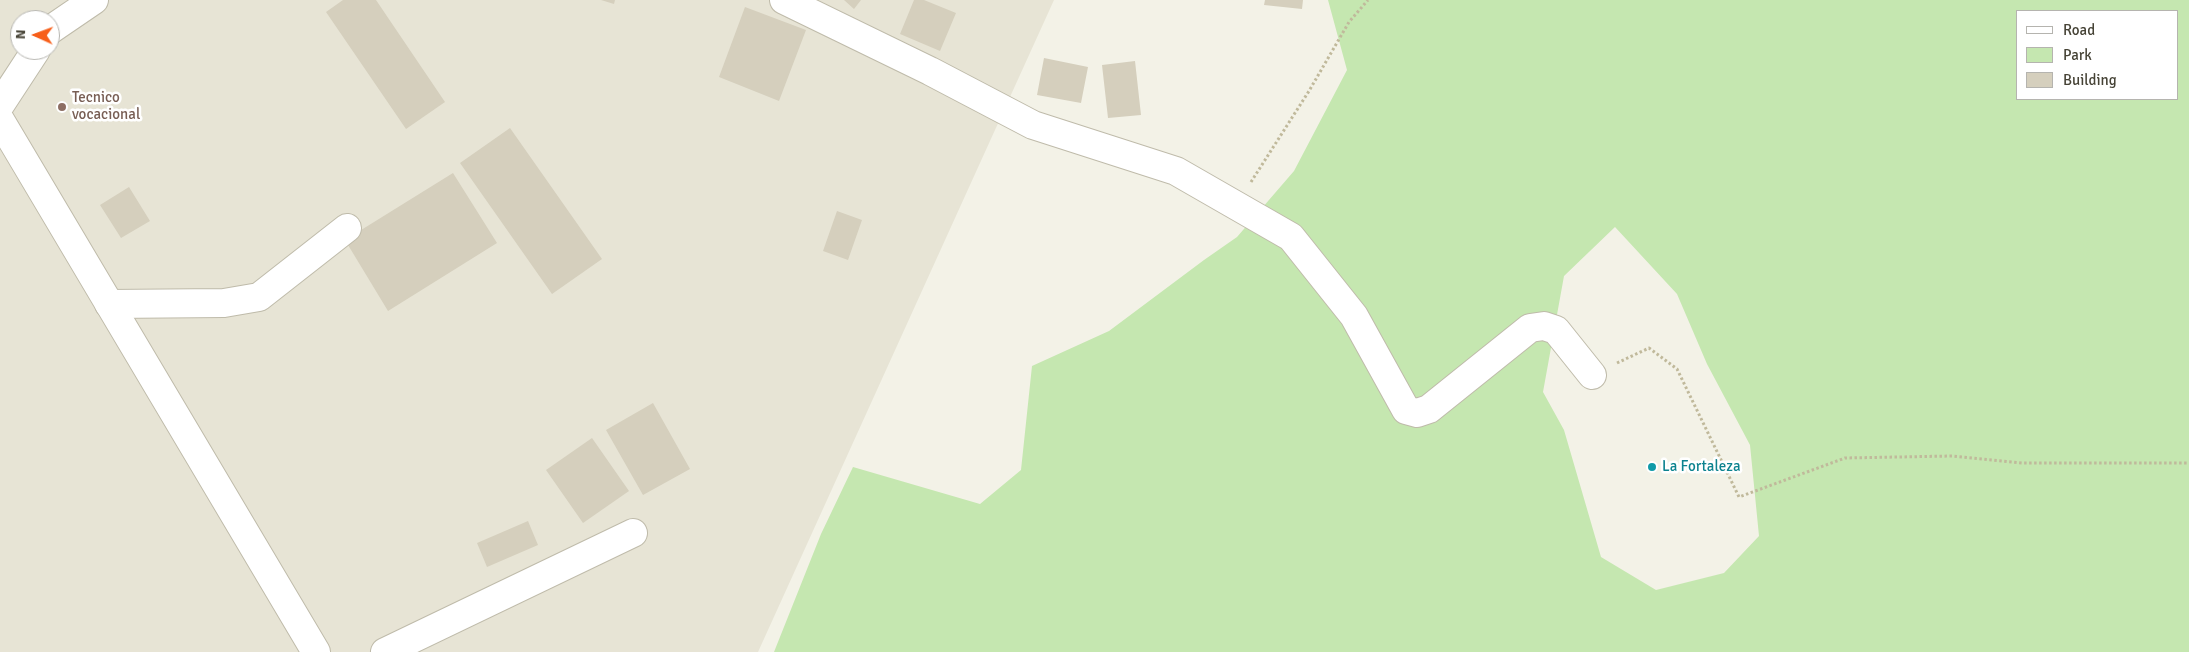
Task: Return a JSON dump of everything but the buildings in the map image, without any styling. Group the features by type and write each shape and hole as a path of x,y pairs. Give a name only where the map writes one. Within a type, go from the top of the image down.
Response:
{"street":[{"path":"60,23 94,0"},
{"path":"784,0 930,71 1034,125 1176,171 1291,237 1354,316 1406,410 1417,413 1429,409 1530,328 1544,326 1556,330 1592,375"},
{"path":"0,105 29,60"},
{"path":"0,120 316,652"},
{"path":"109,304 224,303 259,297 347,228"},
{"path":"385,652 633,533"}],"path":[{"path":"1236,206 1309,92 1349,22 1368,0"},
{"path":"1592,375 1649,348 1677,369 1739,496 1845,458 1952,456 2022,463 2189,463"}],"shaded area":[{"path":"0,0 1054,0 758,652 0,652"}],"green space":[{"path":"1328,0 2189,0 2189,652 774,652 821,534 853,467 980,504 1021,470 1032,366 1109,331 1237,237 1294,171 1347,70","holes":["1615,227 1677,294 1707,364 1750,445 1759,536 1724,573 1656,590 1601,557 1564,430 1543,392 1564,276"]}],"place":[{"name":"Tecnico vocacional","path":"62,107"},
{"name":"La Fortaleza","path":"1652,467"}]}
